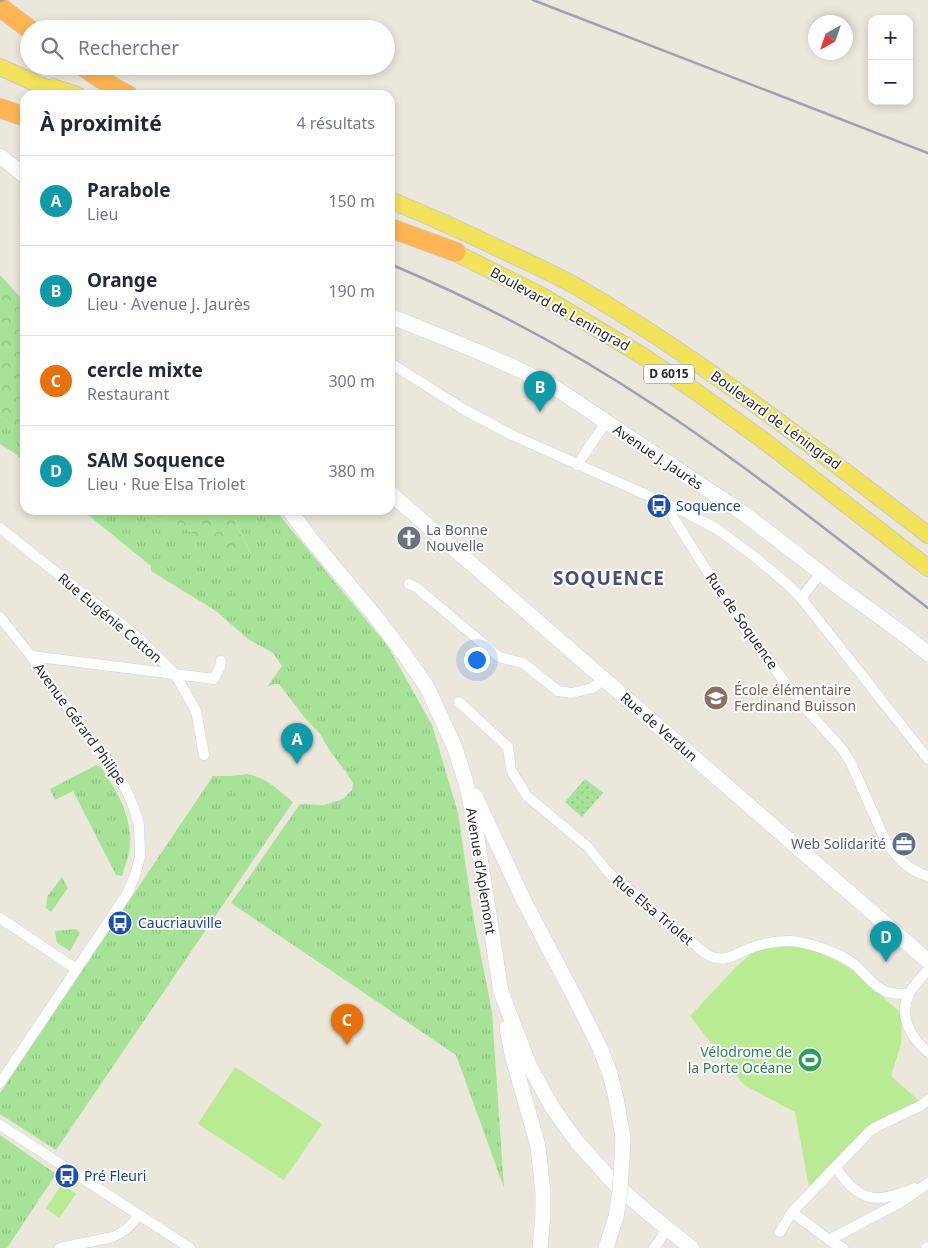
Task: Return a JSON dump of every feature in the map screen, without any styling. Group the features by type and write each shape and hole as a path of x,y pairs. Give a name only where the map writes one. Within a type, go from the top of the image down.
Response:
{"highway":[{"path":"0,7 20,22"},
{"path":"95,75 119,90"},
{"path":"0,108 20,116"},
{"name":"D 6015","path":"395,230 456,252"}],"main road":[{"path":"0,67 51,90"},
{"path":"18,75 62,90"},
{"name":"Boulevard de Léningrad","path":"395,202 486,242 578,287 650,331 762,408 928,535"},
{"name":"Boulevard de Leningrad","path":"395,223 542,296 641,355 767,443 928,568"}],"street":[{"path":"0,156 20,172"},
{"name":"Avenue J. Jaurès","path":"395,318 491,356 554,387 743,513 928,654"},
{"path":"395,366 465,410 512,435 687,513 717,529 751,554 801,598 928,759"},
{"path":"577,465 606,422"},
{"name":"Rue de Verdun","path":"395,497 928,961"},
{"name":"Rue de Soquence","path":"664,504 731,609 806,710 842,749 851,763 886,842 893,853 905,865 928,876"},
{"name":"Avenue d'Aplemont","path":"293,515 376,617 427,686 455,748 473,813 502,992 528,1065 552,1107 577,1142 613,1182 692,1248"},
{"name":"Rue Eugénie Cotton","path":"0,528 140,639 175,674 196,711 204,755"},
{"path":"801,598 821,573"},
{"path":"409,584 416,586 499,657 523,663 558,691 572,693 592,688 604,678"},
{"name":"Avenue Gérard Philipe","path":"0,616 31,656 126,789 139,825 140,841 140,857 127,894 0,1083"},
{"path":"31,656 214,679 221,662"},
{"name":"Rue Elsa Triolet","path":"459,702 508,747 511,770 527,796 588,847 608,872 706,954 714,959 722,959 757,946 778,941 798,942 820,948 844,958 876,986 885,991 893,994 909,994"},
{"path":"465,780 476,797 524,901 600,1048 610,1074 623,1137 620,1190 616,1217 606,1248"},
{"path":"0,918 76,969"},
{"path":"928,970 914,986 905,1006 908,1028 913,1037 928,1052"},
{"path":"502,992 512,1058 538,1146 543,1193 540,1248"},
{"path":"780,1232 792,1212 870,1131 922,1105 928,1100"},
{"path":"0,1125 190,1248"},
{"path":"836,1167 850,1187 868,1196 877,1198 925,1184"},
{"path":"829,1240 903,1201 925,1184"},
{"path":"792,1212 829,1240 843,1248"},
{"path":"60,1248 121,1234 130,1228 140,1215"},
{"path":"654,1248 668,1228"},
{"path":"108,1248 113,1237"}],"green space":[{"path":"0,275 20,297 20,431 0,415"},
{"path":"0,415 20,431 20,458 0,444"},
{"path":"88,515 146,515 173,523 251,553 240,533 234,515 279,515 387,645 432,725 458,813 474,921 492,1012 504,1188 456,1055 231,903 300,804 324,805 343,799 352,790 353,783 320,734 279,684 267,687 282,666 273,653 248,639 216,611 151,571 151,566"},
{"path":"146,515 234,515 240,533 251,554 226,551 173,523"},
{"path":"96,765 101,767 114,787 127,818 130,841 129,854 122,876 116,875 73,791 55,800 50,789"},
{"path":"247,774 266,781 293,802 56,1150 0,1114 0,1093 213,776"},
{"path":"585,779 603,793 582,817 565,802"},
{"path":"62,877 68,888 51,912 46,908 47,897"},
{"path":"76,929 80,933 70,951 57,943 55,931"},
{"name":"Vélodrome de la Porte Océane","path":"782,944 808,948 835,960 852,970 900,1012 902,1024 901,1044 891,1076 919,1101 870,1125 809,1187 795,1112 744,1085 690,1016 736,967 752,953 765,947"},
{"path":"235,1067 322,1124 284,1180 198,1124"},
{"path":"0,1135 56,1174 7,1248 0,1248"},
{"path":"62,1184 76,1194 59,1218 46,1208"}],"railway":[{"path":"533,0 928,153"},
{"path":"395,266 527,329 625,386 761,480 928,608"}],"place":[{"name":"Orange","path":"540,412"},
{"name":"Soquence","path":"659,506"},
{"name":"La Bonne Nouvelle","path":"409,538"},
{"name":"École élémentaire Ferdinand Buisson","path":"716,698"},
{"name":"Parabole","path":"297,764"},
{"name":"Web Solidarité","path":"904,844"},
{"name":"Caucriauville","path":"120,923"},
{"name":"SAM Soquence","path":"886,962"},
{"name":"cercle mixte","path":"347,1045"},
{"name":"Vélodrome de la Porte Océane","path":"810,1060"},
{"name":"Pré Fleuri","path":"67,1176"}],"district":[{"name":"SOQUENCE","path":"609,578"}]}
